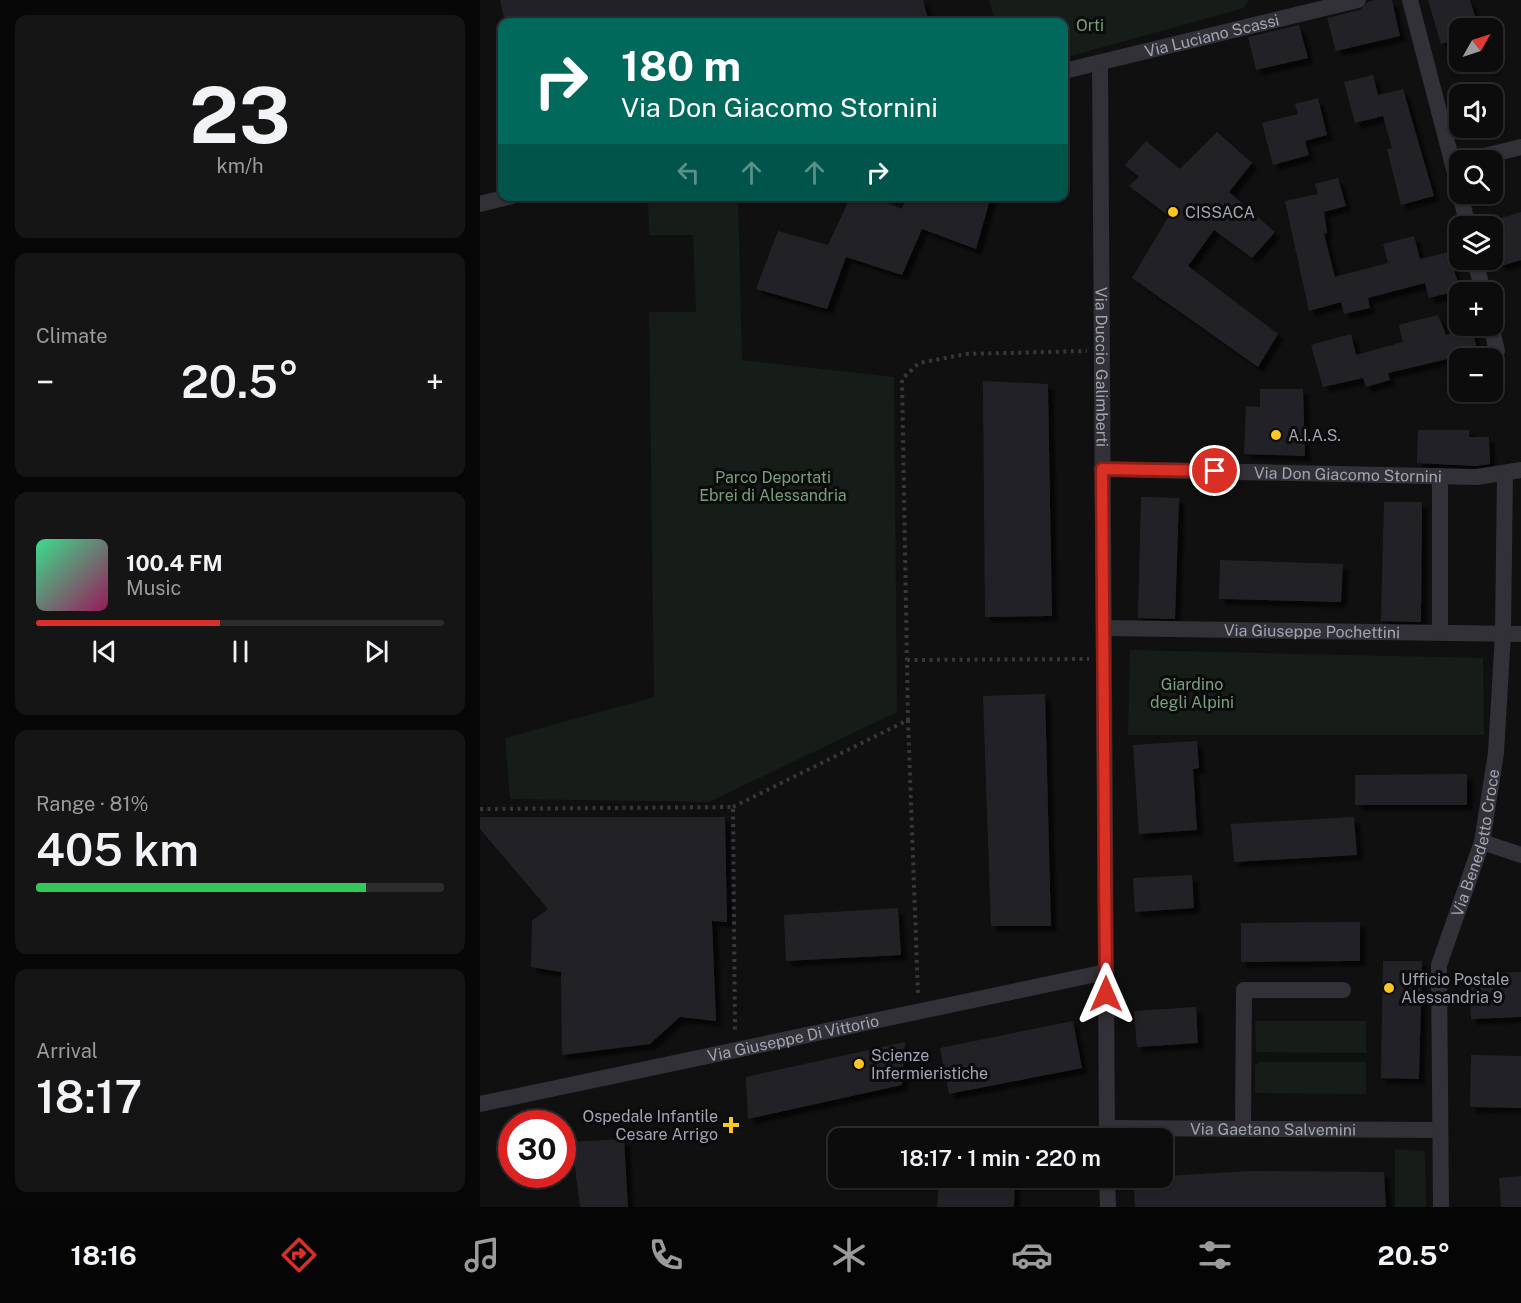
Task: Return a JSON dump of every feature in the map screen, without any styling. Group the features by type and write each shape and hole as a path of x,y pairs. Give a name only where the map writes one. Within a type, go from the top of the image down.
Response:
{"street":[{"name":"Via Luciano Scassi","path":"1068,70 1358,0"},
{"path":"1410,0 1456,150"},
{"name":"Via Duccio Galimberti","path":"1100,63 1107,1128"},
{"path":"1503,151 1521,147"},
{"path":"480,204 498,200"},
{"name":"Via Don Giacomo Stornini","path":"1102,469 1476,477 1513,472"},
{"name":"Via Benedetto Croce","path":"1441,1207 1438,965 1482,842 1496,753 1513,472"},
{"path":"1440,476 1440,631"},
{"name":"Via Giuseppe Pochettini","path":"1104,628 1440,631 1521,634"},
{"path":"1482,842 1521,855"},
{"name":"Via Giuseppe Di Vittorio","path":"480,1104 1106,972"},
{"path":"1243,1128 1244,990 1343,990"},
{"name":"Via Gaetano Salvemini","path":"1173,1131 1243,1128 1440,1130"},
{"path":"1107,1188 1108,1207"}],"path":[{"path":"918,1012 908,720 902,379 919,363 966,354 1101,351"},
{"path":"907,660 1104,659"},
{"path":"480,809 733,807 908,720"},
{"path":"733,807 735,1050"}],"green space":[{"name":"Orti","path":"989,0 1249,0 1244,8 1068,57 1068,18 994,18"},
{"name":"Parco Deportati Ebrei di Alessandria","path":"648,201 738,201 742,360 894,377 897,712 709,802 510,799 505,738 654,697 649,312 696,312 693,235 649,235"},
{"name":"Giardino degli Alpini","path":"1130,650 1483,658 1484,735 1128,735"},
{"path":"1255,1021 1366,1021 1366,1053 1256,1052"},
{"path":"1259,1062 1366,1062 1366,1094 1255,1093 1255,1065"},
{"path":"1395,1149 1425,1151 1426,1207 1395,1207"}],"building":[{"path":"500,0 923,0 928,18 504,18"},
{"path":"1392,0 1400,36 1336,51 1327,18 1360,10 1368,2"},
{"path":"1428,0 1470,0 1476,18 1449,18 1449,42 1441,44"},
{"path":"1299,25 1308,58 1256,70 1248,37"},
{"path":"1373,75 1378,95 1403,89 1434,196 1401,205 1387,149 1392,148 1383,116 1355,123 1344,82"},
{"path":"1318,98 1327,135 1305,141 1309,155 1273,165 1262,123 1298,114 1295,104"},
{"path":"1217,132 1252,163 1229,192 1275,232 1252,258 1214,230 1188,266 1278,334 1258,367 1132,278 1169,216 1129,186 1139,177 1125,165 1146,141 1180,169"},
{"path":"1338,178 1346,206 1324,212 1327,233 1324,234 1335,277 1388,263 1383,244 1414,236 1420,259 1449,252 1449,270 1454,270 1458,282 1449,282 1449,293 1429,298 1425,283 1368,298 1370,308 1344,314 1341,302 1309,311 1285,201 1318,194 1315,184"},
{"path":"849,201 882,201 902,209 905,201 990,201 976,249 922,229 902,275 846,257 827,309 756,289 778,231 828,245"},
{"path":"1521,212 1521,260 1503,265 1503,218"},
{"path":"1438,315 1446,335 1474,336 1477,348 1449,348 1449,359 1388,373 1390,380 1366,387 1363,378 1323,387 1311,345 1351,334 1356,355 1403,342 1399,325"},
{"path":"983,381 1048,384 1052,616 985,617"},
{"path":"1260,389 1303,389 1305,456 1244,454 1246,406 1260,407"},
{"path":"1418,430 1469,430 1469,437 1489,437 1490,464 1476,466 1417,463"},
{"path":"1141,497 1179,498 1175,619 1138,618"},
{"path":"1384,502 1422,502 1421,622 1381,621"},
{"path":"1220,560 1343,564 1341,602 1219,599"},
{"path":"1045,694 1051,926 991,926 983,696"},
{"path":"1197,741 1199,768 1193,769 1197,830 1139,834 1133,745"},
{"path":"1467,774 1467,805 1355,805 1355,775"},
{"path":"480,817 725,817 727,922 712,921 716,1021 680,1017 650,1044 562,1055 561,972 531,967 532,921 548,909 480,829"},
{"path":"1354,817 1357,855 1234,862 1231,824"},
{"path":"1192,875 1194,908 1135,912 1133,878"},
{"path":"898,908 901,955 786,961 784,915"},
{"path":"1360,922 1360,961 1241,962 1241,923"},
{"path":"1383,961 1422,961 1419,1079 1381,1078"},
{"path":"1521,972 1521,1017 1471,1019 1469,974"},
{"path":"1196,1007 1198,1043 1137,1047 1134,1011"},
{"path":"1073,1021 1082,1068 949,1094 940,1048"},
{"path":"905,1042 902,1085 748,1119 746,1077"},
{"path":"1471,1055 1521,1056 1521,1108 1470,1107"},
{"path":"624,1139 628,1207 580,1207 576,1174 576,1142"},
{"path":"1250,1171 1384,1172 1386,1207 1135,1207 1134,1188 1173,1188 1173,1176"},
{"path":"1521,1176 1521,1207 1501,1207 1499,1178"},
{"path":"938,1188 1015,1188 1014,1207 937,1207"}],"place":[{"name":"CISSACA","path":"1173,212"},
{"name":"A.I.A.S.","path":"1276,435"},
{"name":"Ufficio Postale Alessandria 9","path":"1389,988"},
{"name":"Scienze Infermieristiche","path":"859,1064"},
{"name":"Ospedale Infantile Cesare Arrigo","path":"731,1125"}],"route":[{"path":"1106,994 1102,469 1215,471"}]}
